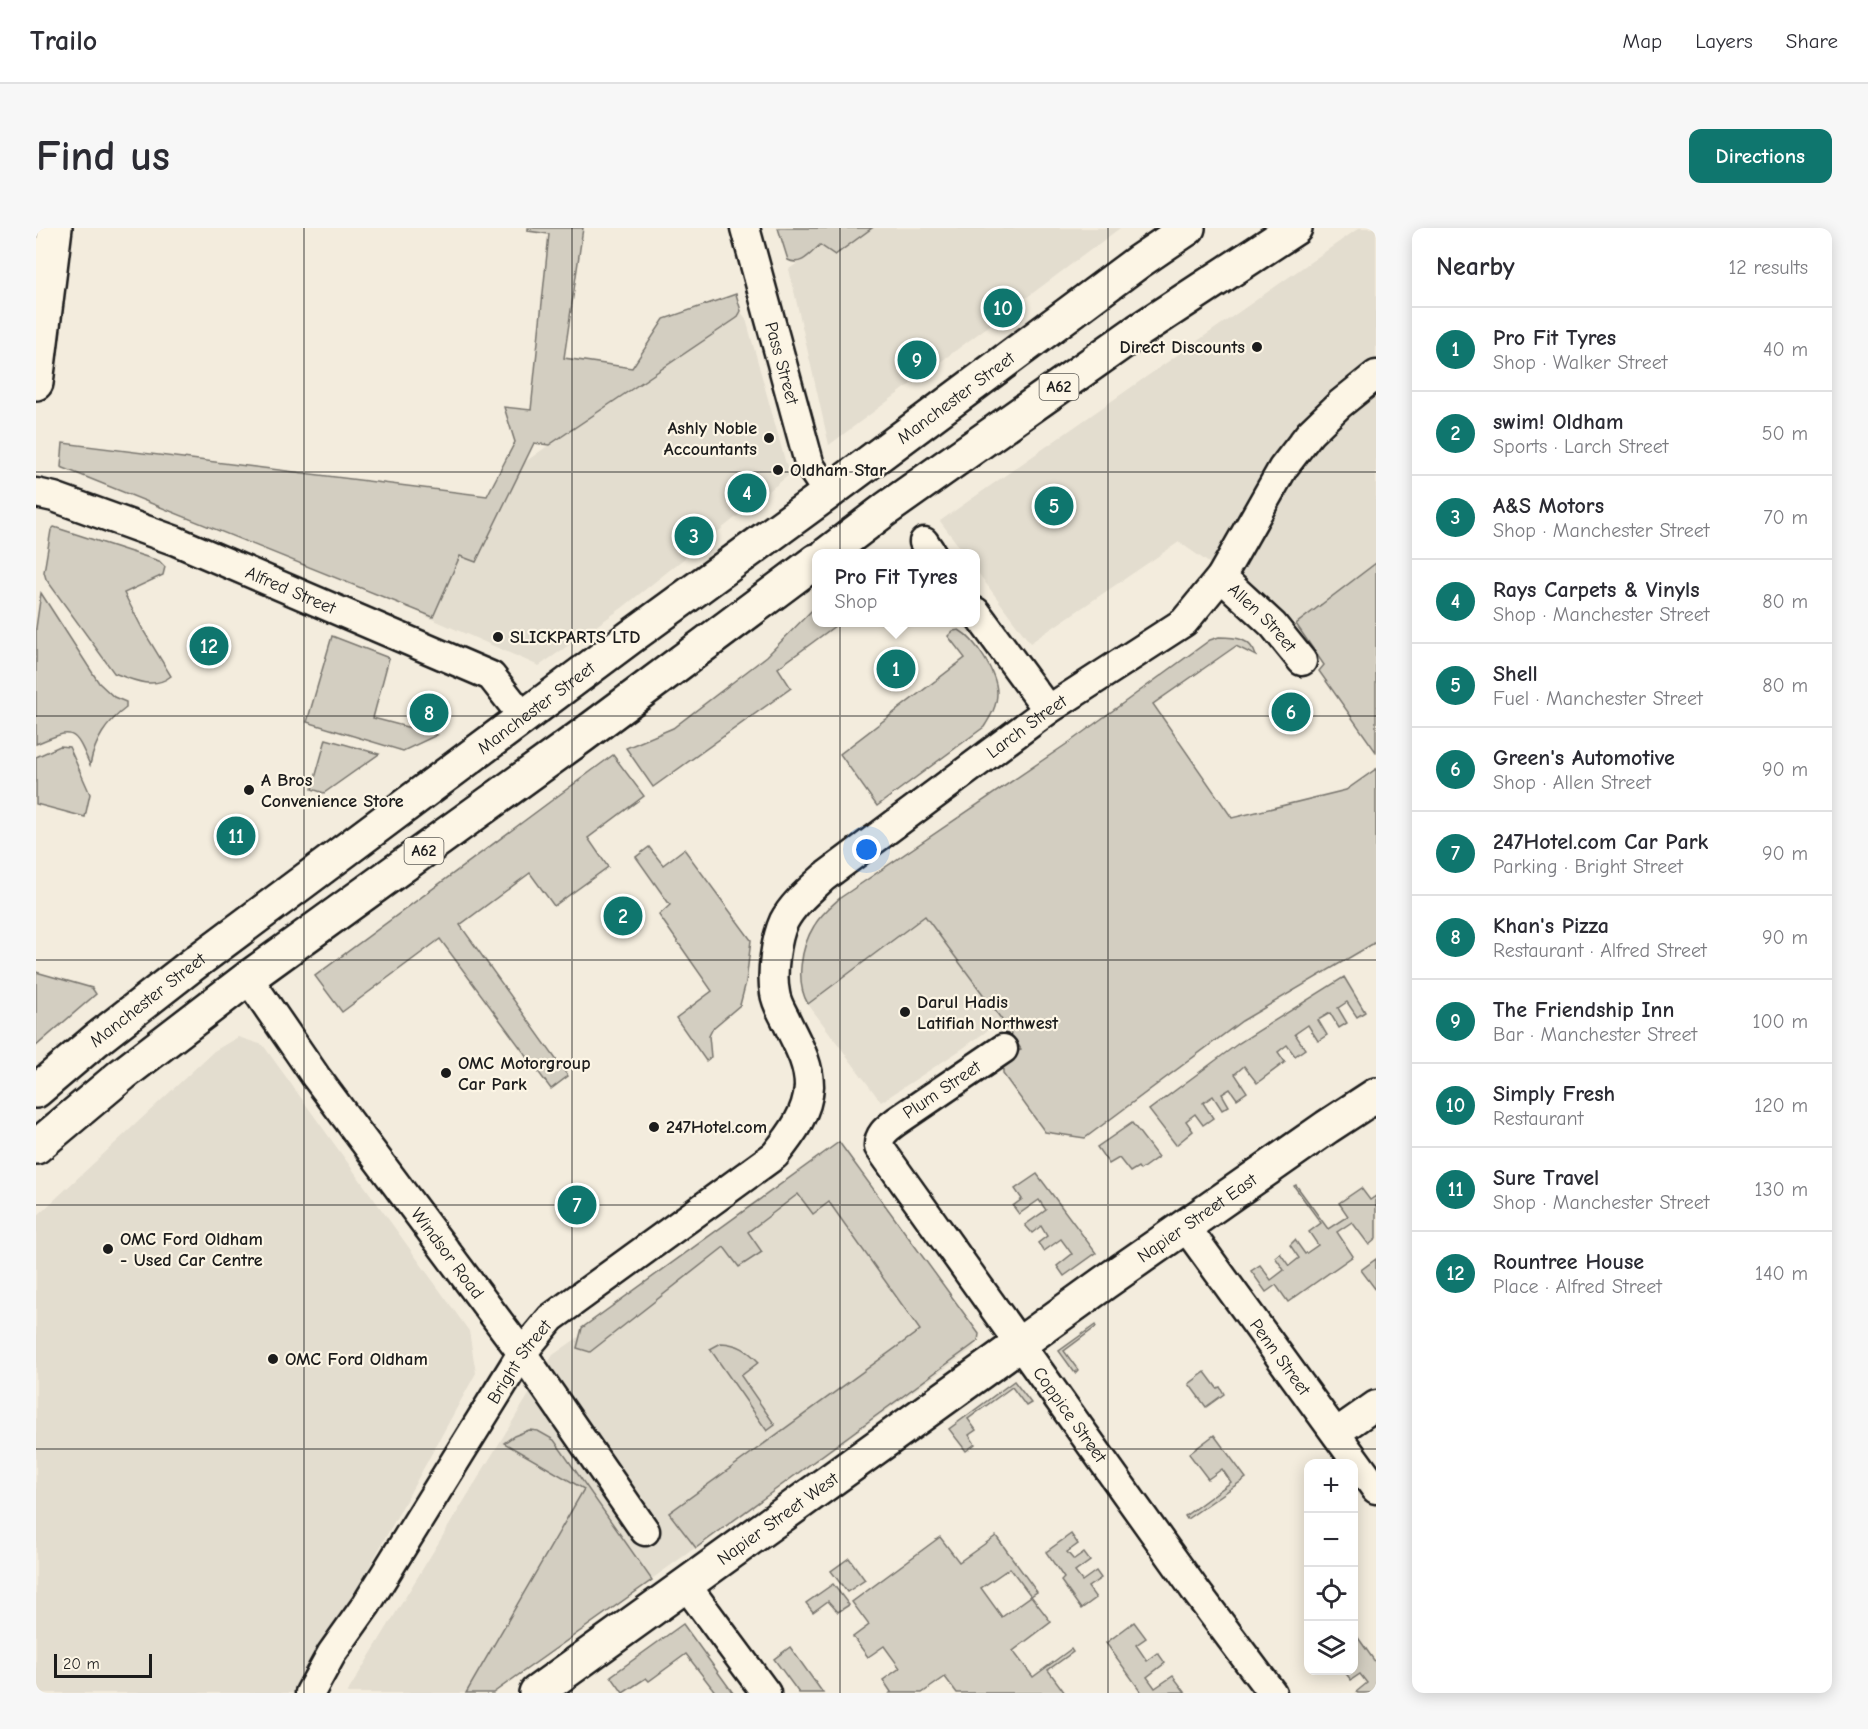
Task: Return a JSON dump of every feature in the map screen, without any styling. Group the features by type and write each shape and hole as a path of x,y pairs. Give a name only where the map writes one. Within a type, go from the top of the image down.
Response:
{"main road":[{"path":"36,383 55,228"},
{"name":"Manchester Street","path":"36,1091 96,1040 192,965 632,636 1138,262 1188,228"},
{"name":"A62","path":"834,549 1138,331 1295,228"},
{"name":"A62","path":"36,1147 123,1074 248,978 573,743 812,564"},
{"name":"Napier Street East","path":"1019,1344 1185,1226 1376,1095"},
{"name":"Napier Street West","path":"536,1693 1019,1344"}],"street":[{"name":"Pass Street","path":"746,228 810,466 828,493"},
{"name":"Larch Street","path":"806,1106 809,1088 803,1054 775,993 773,975 784,921 802,897 824,877 1048,710 1184,622 1221,577 1283,468 1303,442 1340,404 1376,375"},
{"name":"Alfred Street","path":"36,493 54,497 176,541 491,675 524,718"},
{"name":"Allen Street","path":"1221,577 1273,625 1302,661"},
{"path":"980,619 1048,710"},
{"name":"Windsor Road","path":"248,978 316,1077 522,1353 645,1531"},
{"name":"Plum Street","path":"882,1133 1003,1049"},
{"name":"Bright Street","path":"310,1693 332,1653 366,1605 522,1353 551,1318 775,1155 795,1130 806,1106"},
{"name":"Coppice Street","path":"882,1133 879,1147 885,1157 1272,1693"},
{"name":"Penn Street","path":"1185,1226 1376,1489"},
{"path":"1336,1433 1376,1405"},
{"path":"686,1585 766,1693"}],"shaded area":[{"path":"528,228 583,228 564,358 632,368 664,319 736,294 741,311 737,318 549,445 534,443 476,562 460,556 433,617 61,467 63,443 487,496 515,442 504,407 531,410 549,234 528,231"},
{"path":"778,228 872,228 835,255 820,245 806,258 793,262 788,260"},
{"path":"849,228 1120,228 829,445 789,269"},
{"path":"1359,228 1376,228 1376,563 1296,624 1179,542 1030,643 980,575 980,549 961,549 940,521"},
{"path":"739,309 746,319 789,475 622,608 539,666 425,616 497,482"},
{"path":"54,527 159,561 165,567 163,575 124,593 171,676 150,683 135,681 114,673 46,579 44,572 51,530"},
{"path":"1376,563 1376,752 1319,671 1324,665 1296,624"},
{"path":"41,593 99,683 114,697 126,702 126,708 102,733 90,765 80,744 71,735 58,735 36,744 36,628"},
{"path":"812,610 812,627 834,627 778,668 791,688 653,787 626,748 673,728 767,656"},
{"path":"959,630 972,641 984,657 993,676 997,693 993,711 984,727 877,806 840,754 965,658 948,636 953,631"},
{"path":"332,636 389,658 373,718 437,735 403,751 307,722"},
{"path":"1219,637 1236,638 1246,642 1254,650 1256,656 1236,646 1153,704 1232,818 1346,790 1376,769 1376,942 1242,1021 1085,1138 1045,1132 1003,1074 1003,1063 1021,1049 925,916 808,1004 801,975 803,954 809,934 822,914 833,904 1071,741 1210,640"},
{"path":"326,739 379,754 324,793 312,789"},
{"path":"60,746 69,747 90,794 85,817 36,804 36,757"},
{"path":"613,755 644,796 588,838 608,867 554,906 530,873 460,925 568,1076 551,1089 440,939 342,1012 315,976"},
{"path":"649,847 663,865 684,849 751,940 746,982 740,1005 713,1028 709,1036 711,1057 706,1061 676,1018 712,991 659,915 670,905 636,857"},
{"name":"Darul Hadis Latifiah Northwest","path":"925,916 1002,1020 881,1102 808,1004"},
{"path":"36,972 92,988 96,994 36,1046"},
{"path":"1344,977 1365,1012 1357,1017 1347,1002 1338,1008 1347,1023 1339,1028 1330,1013 1318,1020 1327,1035 1318,1041 1308,1025 1295,1034 1305,1049 1295,1056 1287,1045 1278,1052 1285,1062 1257,1083 1244,1066 1235,1074 1247,1092 1237,1099 1230,1089 1222,1094 1229,1106 1222,1110 1213,1096 1203,1103 1213,1118 1203,1125 1195,1114 1186,1121 1193,1131 1176,1145 1149,1110 1239,1043"},
{"path":"238,1037 263,1045 469,1331 476,1373 300,1693 36,1693 36,1217 214,1051"},
{"path":"1132,1123 1158,1157 1140,1170 1138,1167 1130,1172 1119,1158 1109,1164 1097,1147"},
{"path":"839,1142 979,1334 978,1341 696,1548 669,1513 920,1330 829,1202 813,1214 798,1194 748,1232 762,1252 739,1267 724,1247 590,1352 577,1348 582,1328"},
{"path":"838,1155 975,1347 493,1693 347,1693 553,1355"},
{"path":"1037,1174 1096,1253 1064,1276 1057,1266 1072,1254 1061,1239 1044,1251 1038,1243 1047,1236 1041,1226 1032,1233 1025,1225 1046,1210 1039,1200 1019,1214 1013,1206 1022,1199 1015,1189"},
{"path":"1296,1185 1328,1229 1348,1216 1339,1203 1361,1188 1370,1200 1376,1196 1376,1239 1369,1245 1352,1222 1337,1232 1353,1256 1288,1302 1276,1285 1266,1292 1251,1271 1260,1265 1271,1280 1284,1270 1275,1257 1280,1253 1289,1266 1299,1258 1290,1245 1295,1240 1305,1254 1318,1245 1309,1232 1321,1223 1294,1186"},
{"path":"1376,1259 1376,1290 1361,1270"},
{"path":"1095,1325 1096,1327 1064,1351 1078,1370 1075,1373 1059,1351"},
{"path":"721,1343 742,1348 759,1362 741,1376 775,1425 767,1431 710,1349"},
{"path":"1205,1372 1224,1394 1206,1407 1189,1384"},
{"path":"1014,1381 1031,1403 1026,1406 1012,1387 968,1419 976,1430 969,1435 975,1444 966,1451 949,1429"},
{"path":"529,1430 538,1431 554,1440 652,1580 493,1693 466,1693 584,1489 504,1443"},
{"path":"1214,1435 1246,1478 1187,1519 1185,1516 1231,1482 1222,1469 1208,1479 1189,1454"},
{"path":"1071,1534 1078,1544 1067,1552 1074,1560 1084,1553 1090,1561 1075,1572 1082,1581 1096,1571 1101,1578 1088,1587 1096,1598 1081,1609 1061,1581 1064,1578 1046,1552"},
{"path":"996,1536 1037,1592 1031,1596 1051,1622 1013,1651 1033,1677 1071,1649 1073,1652 1048,1670 1065,1693 957,1693 945,1677 922,1693 890,1693 883,1680 900,1668 884,1646 868,1657 853,1637 869,1625 852,1602 940,1537 959,1562","holes":["1010,1568 1031,1596 1002,1617 981,1588"]},
{"path":"849,1558 865,1580 847,1592 831,1571"},
{"path":"833,1584 849,1605 838,1612 828,1601 813,1612 806,1603"},
{"path":"1134,1622 1146,1638 1136,1645 1147,1661 1158,1653 1165,1663 1147,1677 1155,1688 1173,1676 1185,1692 1142,1693 1106,1643"},
{"path":"683,1624 733,1693 716,1693 686,1654 649,1681 646,1678 623,1693 611,1676"},
{"path":"1358,1638 1376,1663 1376,1693 1356,1692 1367,1683 1360,1674 1351,1680 1347,1675 1358,1675"},
{"path":"790,1647 823,1693 799,1693 774,1659"}],"place":[{"name":"Simply Fresh","path":"1003,308"},
{"name":"Direct Discounts","path":"1257,347"},
{"name":"The Friendship Inn","path":"917,360"},
{"name":"Ashly Noble Accountants","path":"769,438"},
{"name":"Oldham Star","path":"778,470"},
{"name":"Rays Carpets & Vinyls","path":"747,493"},
{"name":"Shell","path":"1054,506"},
{"name":"A&S Motors","path":"694,536"},
{"name":"SLICKPARTS LTD","path":"498,637"},
{"name":"Rountree House","path":"209,646"},
{"name":"Pro Fit Tyres","path":"896,669"},
{"name":"Green's Automotive","path":"1291,712"},
{"name":"Khan's Pizza","path":"429,713"},
{"name":"A Bros Convenience Store","path":"249,790"},
{"name":"Sure Travel","path":"236,836"},
{"name":"swim! Oldham","path":"623,916"},
{"name":"Darul Hadis Latifiah Northwest","path":"905,1012"},
{"name":"OMC Motorgroup Car Park","path":"446,1073"},
{"name":"247Hotel.com","path":"654,1127"},
{"name":"247Hotel.com Car Park","path":"577,1205"},
{"name":"OMC Ford Oldham - Used Car Centre","path":"108,1249"},
{"name":"OMC Ford Oldham","path":"273,1359"}]}
